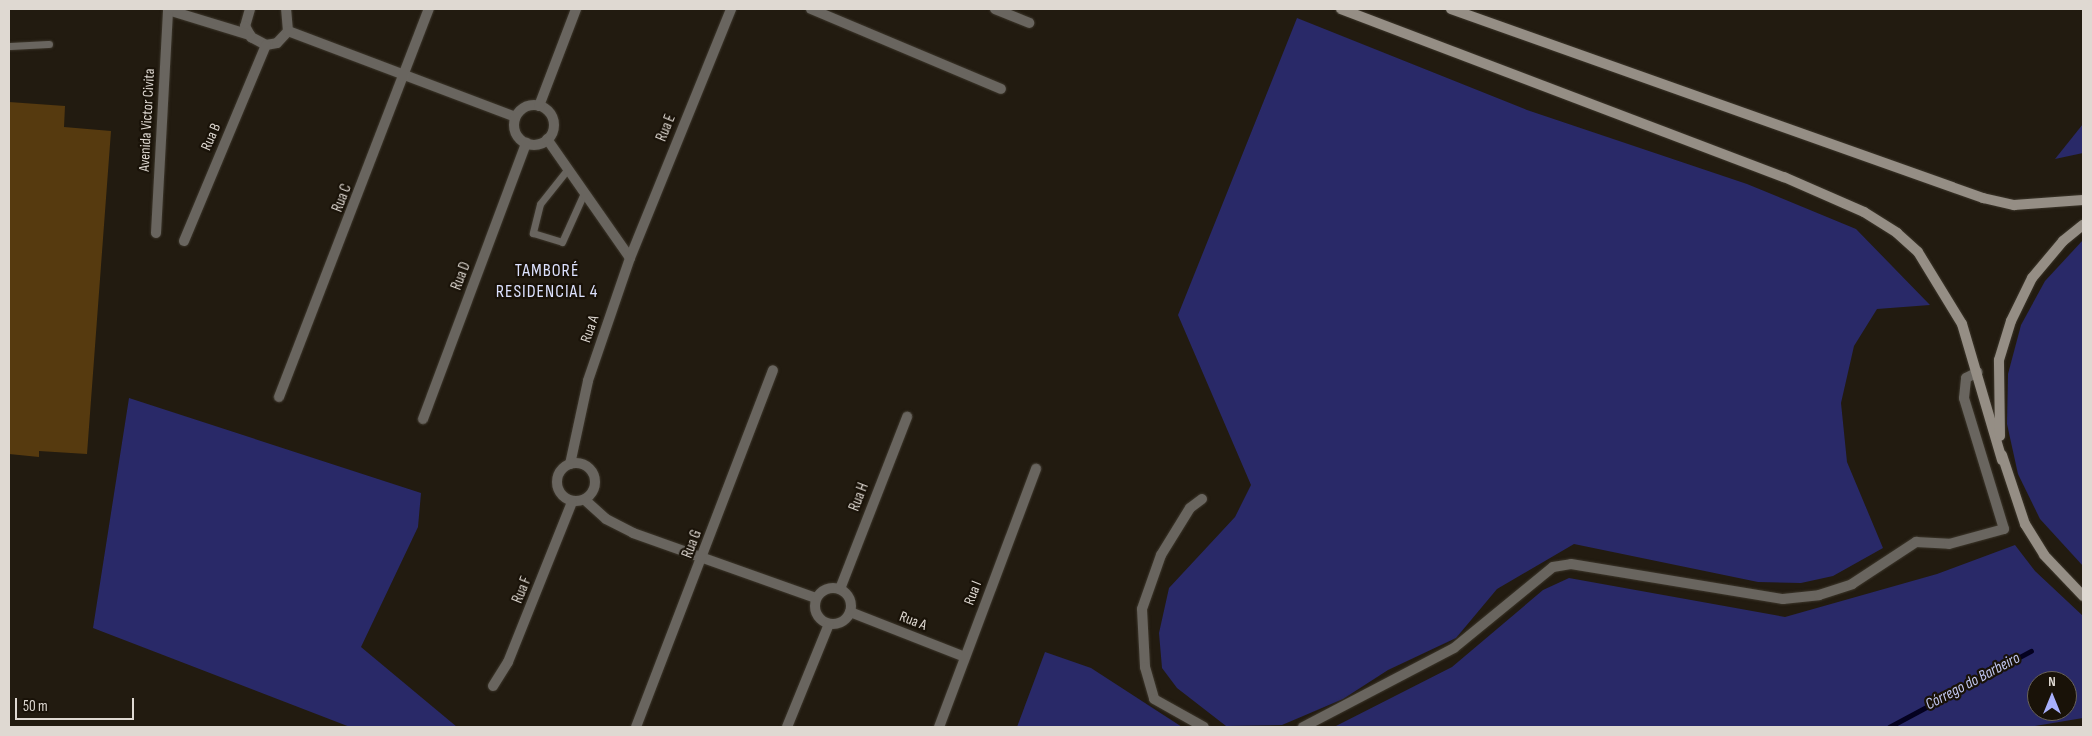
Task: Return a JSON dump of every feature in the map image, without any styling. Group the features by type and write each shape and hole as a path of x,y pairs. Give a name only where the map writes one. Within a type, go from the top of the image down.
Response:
{"main road":[{"path":"1341,9 1784,176 1864,212 1918,252 1962,324 1978,372 2002,460 2025,524 2044,555 2083,596"},
{"path":"1451,9 1983,198 2014,205 2083,200"},
{"path":"2002,460 1999,360 2011,321 2032,278 2063,241 2083,225"}],"street":[{"path":"168,9 250,35 266,45 282,40 288,31 286,9"},
{"name":"Avenida Victor Civita","path":"156,233 168,9"},
{"path":"250,9 246,20 250,35"},
{"name":"Rua C","path":"280,397 429,9"},
{"path":"540,106 576,9"},
{"name":"Rua E","path":"630,258 731,9"},
{"path":"811,9 1001,88"},
{"path":"996,9 1029,23"},
{"path":"288,31 515,117"},
{"name":"Rua B","path":"184,241 266,45"},
{"path":"540,106 522,108 515,117 515,132 526,143 547,139"},
{"path":"540,106 552,118 547,139 630,258"},
{"name":"Rua D","path":"423,419 526,143"},
{"name":"Rua A","path":"570,464 588,381 630,258"},
{"name":"Rua G","path":"636,727 702,560 773,370"},
{"path":"1303,727 1454,648 1553,567 1570,564 1792,598 1819,595 1852,584 1916,542 1949,544 2004,529 1964,398 1966,378 1978,372"},
{"name":"Rua H","path":"840,589 907,417"},
{"path":"570,464 583,464 593,472 596,485 585,500 572,502 561,495 556,483 560,471 570,464"},
{"name":"Rua I","path":"939,727 1036,469"},
{"path":"1202,499 1190,508 1161,554 1142,608 1145,667 1154,699 1204,727"},
{"path":"585,500 606,519 633,534 702,560 816,598"},
{"name":"Rua F","path":"493,686 515,645 572,502"},
{"path":"829,588 840,589 851,601 850,612 839,623 829,624 816,614 816,598 829,588"},
{"name":"Rua A","path":"850,612 965,657"},
{"path":"787,727 829,624"}],"lane":[{"path":"9,46 49,44"},
{"path":"567,170 540,204 533,233 562,242 584,193"}],"shaded area":[{"path":"1297,18 1527,110 1747,184 1856,229 1930,305 1877,309 1854,346 1841,403 1847,462 1883,548 1833,576 1801,583 1758,582 1574,544 1497,589 1456,638 1388,670 1343,699 1282,725 1226,726 1177,688 1162,668 1159,633 1169,588 1235,517 1251,485 1178,315"},
{"path":"2083,124 2083,153 2055,159"},
{"path":"2083,240 2083,566 2040,519 2018,474 2007,424 2008,374 2021,325 2045,281"},
{"path":"129,398 421,493 418,527 361,647 457,727 350,727 93,628"},
{"path":"2015,545 2035,571 2083,616 2083,718 2077,719 2077,671 2027,671 2027,721 2065,721 2029,727 1334,727 1452,667 1543,590 1569,578 1785,617 1937,574"},
{"path":"1045,652 1091,668 1182,727 1017,727"}],"building":[{"path":"9,102 65,106 64,127 111,131 87,454 39,451 39,457 9,454"}],"waterway":[{"name":"Córrego do Barbeiro","path":"1889,727 2031,651"}],"district":[{"name":"TAMBORÉ RESIDENCIAL 4","path":"547,282"}]}
